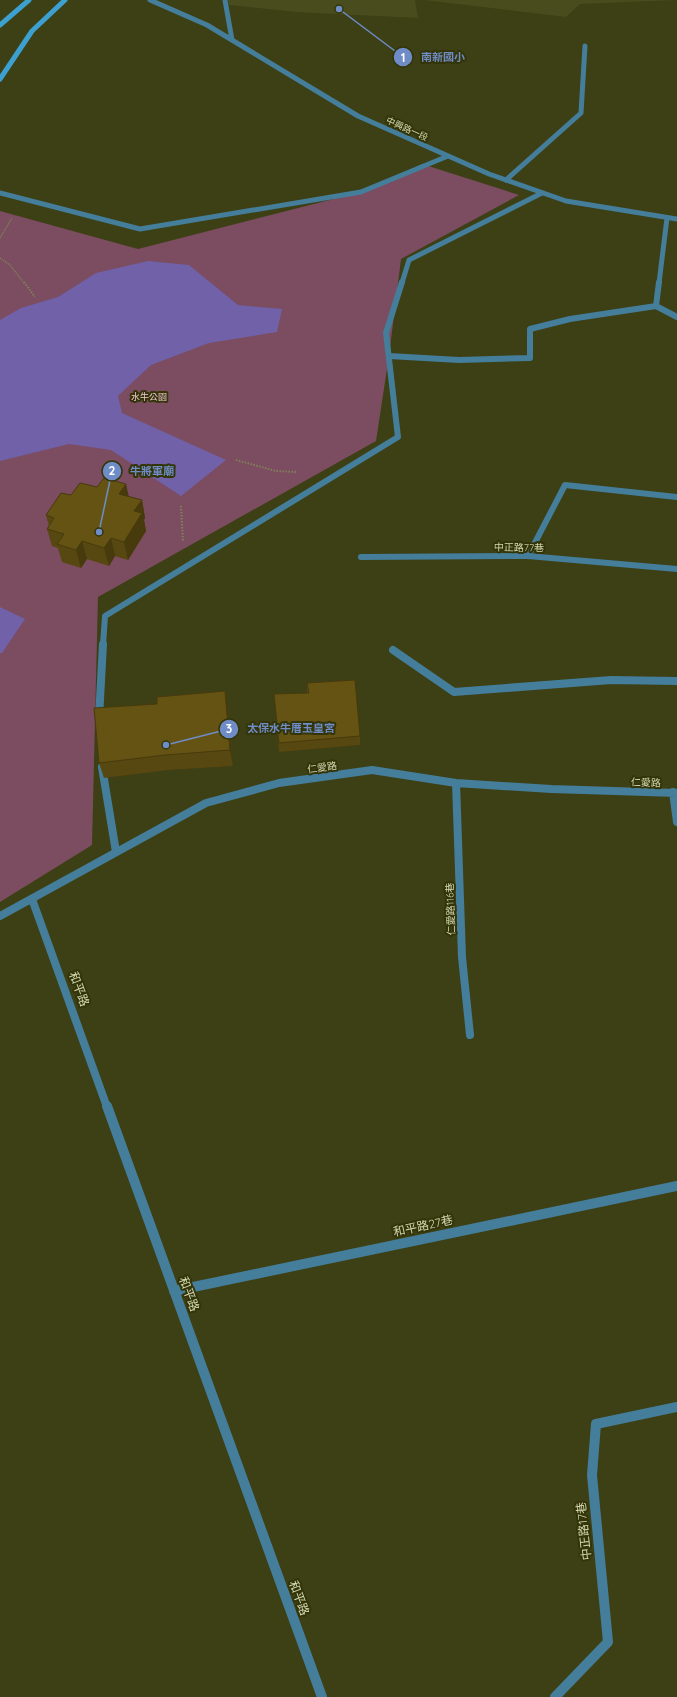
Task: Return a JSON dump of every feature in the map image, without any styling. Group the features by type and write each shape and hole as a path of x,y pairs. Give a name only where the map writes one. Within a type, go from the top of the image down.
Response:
{"main road":[{"path":"0,25 29,0"},
{"path":"0,79 32,31 65,0"}],"street":[{"name":"中興路一段","path":"150,0 207,25 358,116 448,156 506,180 566,201 677,219"},
{"path":"225,0 232,40"},
{"path":"506,180 581,113 585,46"},
{"path":"0,193 140,229 361,192 448,156"},
{"path":"99,727 105,616 398,437 386,333 409,260 542,193"},
{"path":"656,306 667,218"},
{"path":"389,356 459,360 530,358 530,329 570,319 656,306 677,318"},
{"path":"528,556 565,485 677,497"},
{"name":"中正路77巷","path":"361,557 528,556 677,569"},
{"path":"392,650 454,692 611,680 677,681"},
{"path":"100,759 116,852"},
{"name":"仁愛路","path":"0,916 206,803 279,783 372,770 456,783 551,789 675,792"},
{"name":"仁愛路116巷","path":"456,783 462,957 470,1035"},
{"path":"675,792 677,822"},
{"name":"和平路","path":"32,899 310,1669 322,1697"},
{"name":"和平路27巷","path":"174,1291 677,1186"},
{"name":"中正路17巷","path":"555,1697 608,1642 592,1475 596,1424 677,1407"}],"path":[{"path":"0,258 10,265 35,297"},
{"path":"236,460 276,471 297,472"},
{"path":"181,506 185,568"}],"shaded area":[{"path":"228,0 415,0 418,18 296,12 229,5"},
{"path":"424,0 675,0 580,4 566,17"},
{"path":"148,261 189,265 238,305 282,309 277,332 209,343 151,365 118,396 122,413 226,460 181,496 111,450 69,444 0,461 0,320 21,308 58,297 96,273"},
{"path":"0,607 25,619 2,653 0,653"}],"green space":[{"name":"水牛公園","path":"422,164 519,195 401,259 389,356 376,441 98,597 92,845 0,902 0,211 138,249 369,190"}],"building":[{"path":"104,478 126,484 119,494 142,500 134,511 142,513 124,542 111,538 104,548 82,541 76,550 57,544 64,534 47,529 54,518 46,515 61,493 71,495 80,483 97,487"},
{"path":"355,680 360,736 279,743 274,694 309,693 307,683"},
{"path":"225,691 230,750 165,755 99,763 94,708 157,704 157,697"}],"place":[{"name":"南新國小","path":"339,9"},
{"name":"牛將軍廟","path":"99,532"},
{"name":"太保水牛厝玉皇宮","path":"166,745"}]}
